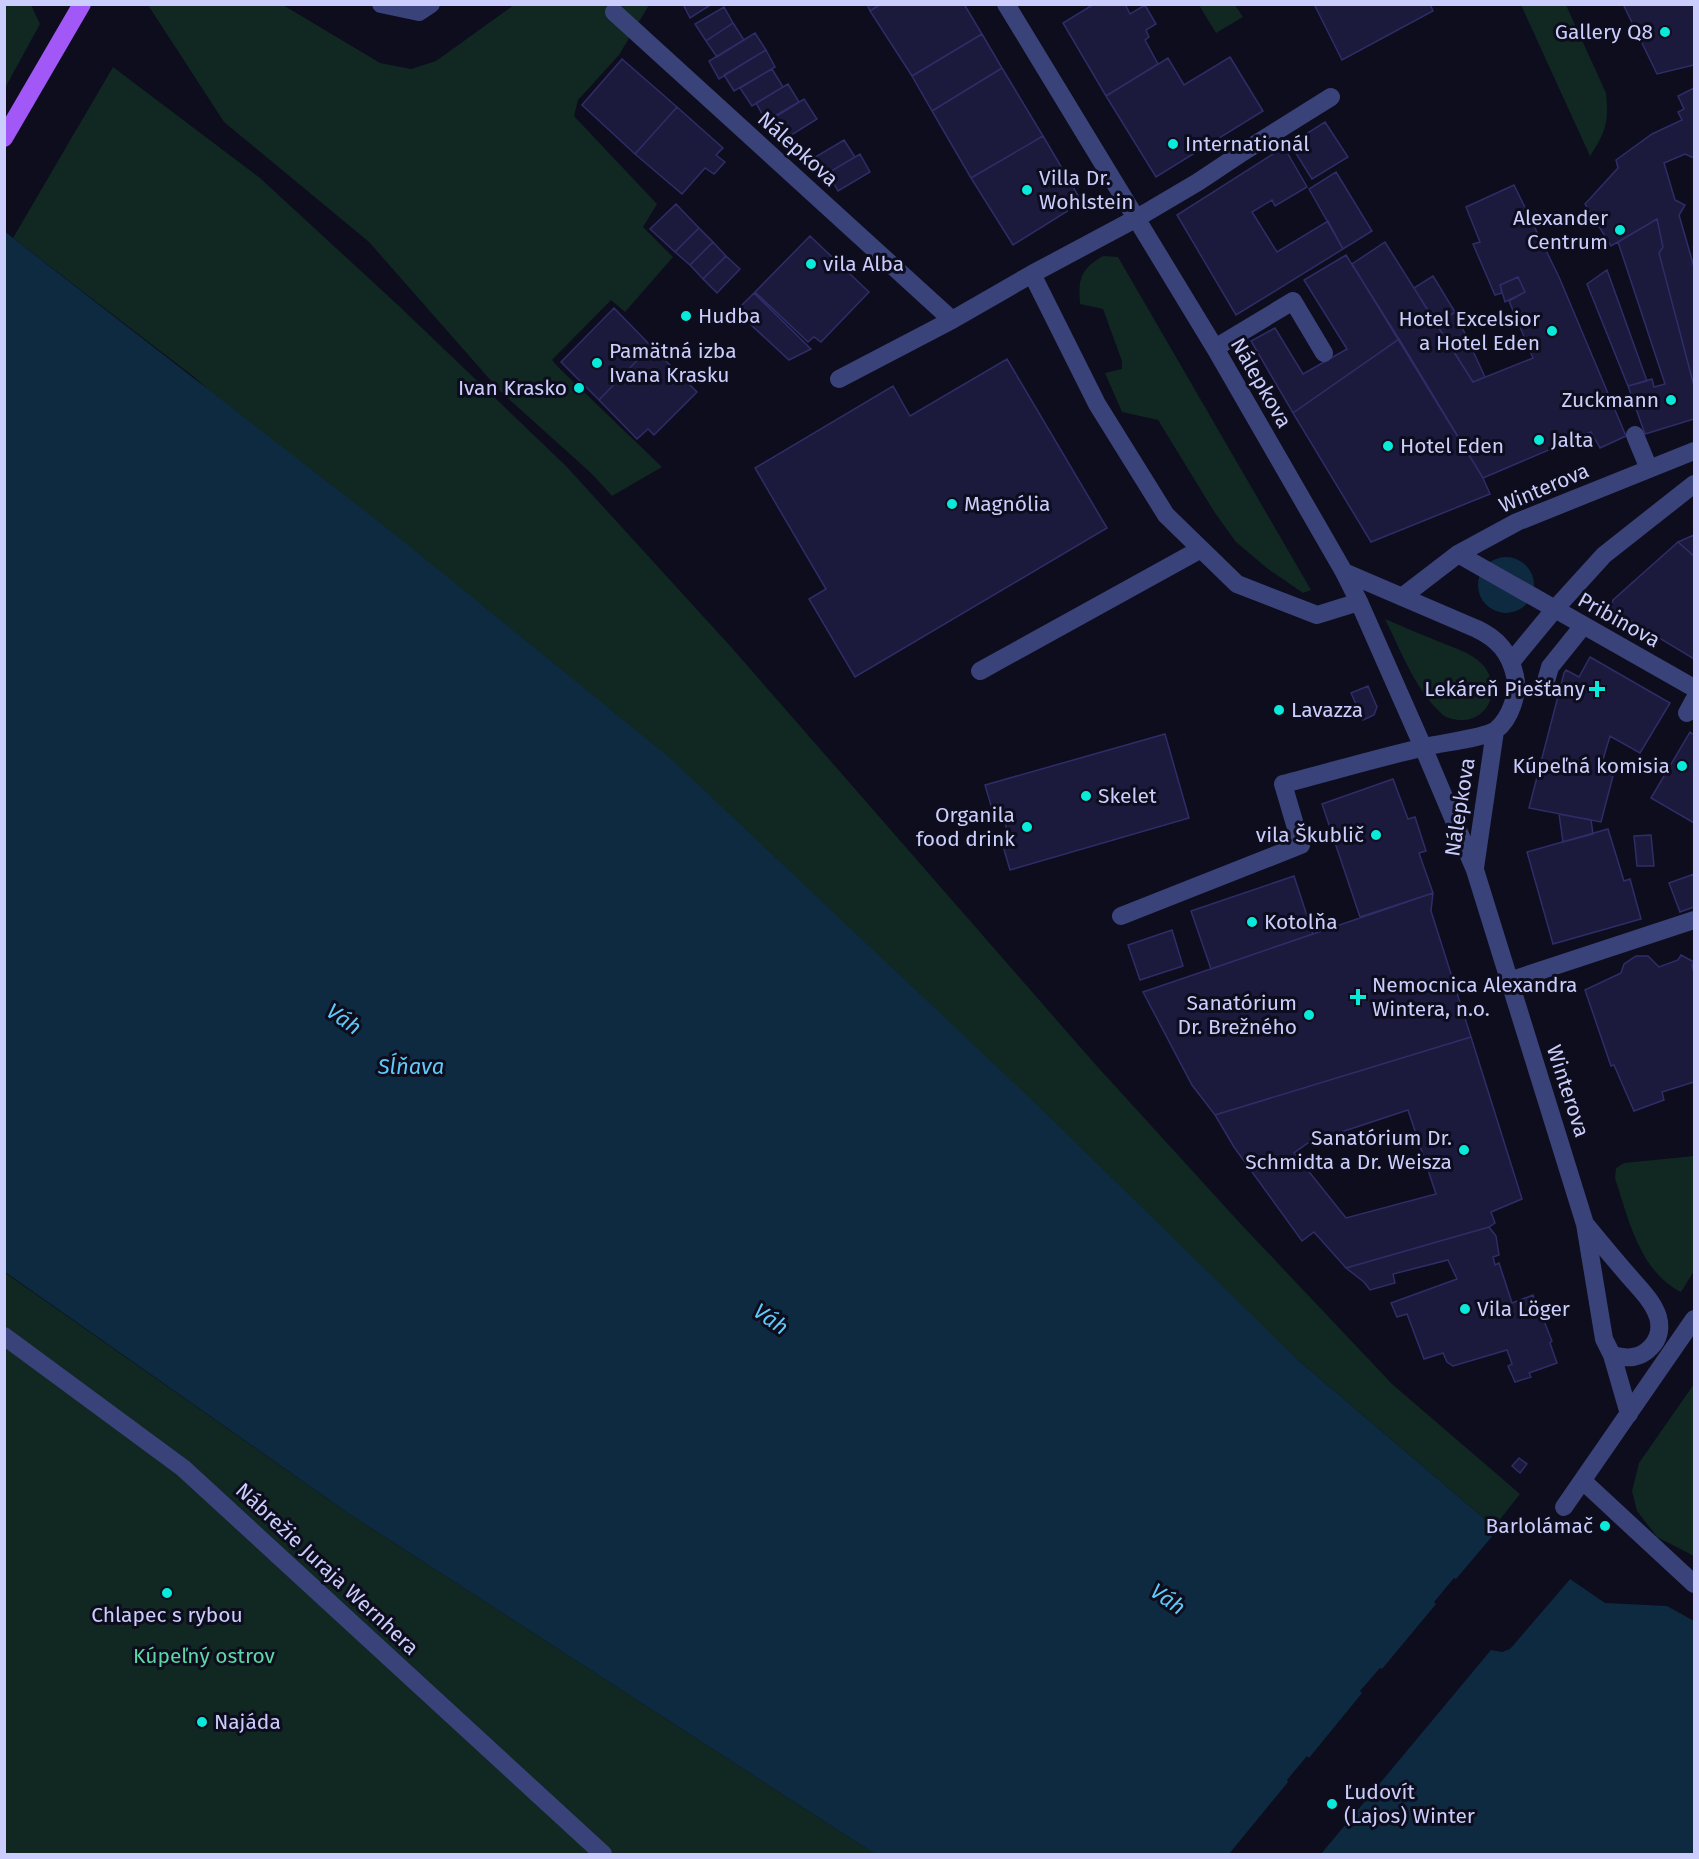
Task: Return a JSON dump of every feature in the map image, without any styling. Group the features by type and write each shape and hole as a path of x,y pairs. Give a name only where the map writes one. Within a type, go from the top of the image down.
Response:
{"main road":[{"path":"4,138 82,4"}],"street":[{"path":"381,4 419,12 430,4"},
{"name":"Nálepkova","path":"1006,4 1215,348 1344,572 1423,747 1475,870"},
{"name":"Nálepkova","path":"614,12 952,320"},
{"path":"839,379 952,320 1137,218 1331,98"},
{"path":"1032,274 1097,404 1166,515 1237,584 1317,615 1359,602"},
{"path":"1215,348 1293,301 1324,353"},
{"path":"1635,435 1649,469"},
{"name":"Winterova","path":"1401,597 1458,554 1517,522 1695,451"},
{"path":"1344,572 1490,635 1501,645 1512,661 1604,555 1695,484"},
{"path":"980,671 1201,549"},
{"path":"1458,554 1554,610"},
{"name":"Pribinova","path":"1554,610 1695,688"},
{"path":"1546,681 1550,667 1583,626"},
{"name":"Nálepkova","path":"1475,870 1495,731 1507,718 1514,700 1516,680 1512,661"},
{"name":"Nálepkova","path":"1423,747 1495,731"},
{"path":"1121,916 1301,845 1282,784 1423,747"},
{"name":"Winterova","path":"1475,870 1585,1224 1604,1339 1612,1355 1629,1414"},
{"path":"1509,981 1695,920"},
{"name":"Winterova","path":"1585,1224 1647,1298 1658,1317 1659,1333"},
{"path":"1564,1507 1629,1414 1687,1345 1695,1319"},
{"path":"1612,1355 1624,1358 1636,1357 1647,1352 1655,1343 1659,1333 1687,1345"},
{"name":"Nábrežie Juraja Wernhera","path":"4,1336 183,1468 603,1854"},
{"path":"1582,1481 1695,1584"}],"green space":[{"path":"5,4 31,5 40,24 5,88"},
{"path":"148,5 283,5 380,63 411,69 436,61 514,5 649,5 619,55 578,100 574,116 657,204 643,227 673,257 625,312 611,300 552,360 662,467 612,496 592,474 500,391 369,242 224,122"},
{"path":"1199,5 1235,5 1243,17 1216,33"},
{"path":"1521,5 1566,5 1606,93 1605,126 1590,156"},
{"path":"113,67 260,178 400,307 566,466 732,648 1095,1064 1238,1221 1392,1384 1520,1494 1494,1527 1298,1360 194,377 13,238"},
{"path":"1103,256 1118,257 1311,590 1303,593 1268,569 1236,542 1215,513 1158,420 1122,412 1105,373 1122,369 1122,361 1103,309 1080,304 1082,275 1090,265"},
{"path":"1385,619 1462,651 1481,663 1491,681 1492,691 1486,709 1469,719 1456,720 1443,715 1416,681"},
{"path":"1694,1156 1694,1271 1681,1292 1667,1283 1646,1258 1631,1226 1615,1178 1616,1168 1624,1163"},
{"name":"Kúpeľný ostrov","path":"4,1272 348,1513 875,1854 5,1854"},
{"path":"1694,1384 1694,1556 1657,1537 1637,1511 1632,1491 1639,1463"}],"water":[{"name":"Sĺňava","path":"4,231 397,536 670,758 1032,1100 1298,1360 1494,1527 1605,1603 1667,1606 1694,1621 1694,1854 875,1854 348,1513 5,1272"},
{"path":"1506,557 1521,562 1529,570 1534,585 1529,600 1521,608 1506,613 1491,608 1483,600 1478,585 1483,570 1491,562"}],"pier":[{"path":"1500,1527 1572,1577 1510,1649 1502,1652 1491,1650 1321,1854 1229,1854 1288,1782 1287,1780 1307,1756 1309,1758 1362,1693 1360,1691 1380,1668 1382,1669 1436,1604 1434,1602"}],"building":[{"path":"683,4 712,4 690,18"},
{"path":"867,4 881,4 870,11"},
{"path":"881,4 964,4 982,34 912,76 870,11"},
{"path":"1094,4 1125,4 1130,14 1145,5 1156,24 1146,30 1149,37 1145,40 1158,64 1106,96 1063,23"},
{"path":"1314,4 1430,4 1433,11 1342,60"},
{"name":"Gallery Q8","path":"1623,4 1694,4 1694,65 1657,74"},
{"path":"724,7 733,23 706,41 695,24"},
{"path":"733,23 744,40 717,57 706,41"},
{"path":"755,33 766,50 719,79 709,61"},
{"path":"982,34 1002,68 932,111 912,76"},
{"path":"766,50 775,67 734,91 724,75"},
{"name":"Internationál","path":"1230,57 1263,111 1156,177 1106,96 1168,58 1184,85"},
{"path":"622,59 677,107 635,154 582,105"},
{"path":"1002,68 1043,136 971,178 932,111"},
{"path":"772,69 783,87 752,106 740,88"},
{"path":"788,84 799,102 766,121 756,103"},
{"name":"Alexander Centrum","path":"1694,88 1694,158 1685,154 1664,163 1675,200 1685,205 1679,215 1694,267 1694,386 1659,253 1663,247 1657,219 1611,246 1585,204 1618,168 1616,160 1652,134 1682,120 1678,112 1684,109 1678,96"},
{"path":"804,99 817,119 785,139 772,119"},
{"path":"677,107 723,148 716,155 725,162 714,174 705,168 682,194 635,154"},
{"path":"1325,122 1348,157 1312,179 1290,144"},
{"name":"Villa Dr. Wohlstein","path":"1043,136 1082,202 1013,245 971,178"},
{"path":"844,140 855,157 823,176 812,159"},
{"path":"1284,147 1307,187 1275,206 1272,200 1252,212 1277,252 1328,221 1343,249 1236,315 1177,215"},
{"path":"860,154 870,172 838,191 828,173"},
{"path":"1336,172 1372,231 1343,249 1309,189"},
{"name":"Hotel Excelsior a Hotel Eden","path":"1514,185 1559,277 1626,436 1600,448 1591,432 1483,478 1352,264 1385,242 1473,382 1533,358 1509,301 1525,292 1518,277 1500,285 1502,293 1495,295 1473,244 1480,242 1466,207"},
{"path":"676,204 699,228 675,252 650,229"},
{"path":"1657,219 1663,247 1659,253 1694,386 1694,419 1645,434 1628,386 1652,379 1654,387 1665,384 1618,242"},
{"path":"699,228 713,242 690,265 675,252"},
{"name":"vila Alba","path":"810,236 869,292 821,342 814,337 808,342 755,292"},
{"path":"713,242 726,256 703,279 690,265"},
{"path":"1346,255 1399,339 1293,413 1251,341 1275,328 1303,374 1347,349 1304,280"},
{"path":"726,256 740,269 717,293 703,279"},
{"path":"1607,270 1647,381 1628,386 1587,284"},
{"path":"1433,276 1455,312 1436,324 1414,288"},
{"path":"1518,277 1525,292 1505,302 1500,285"},
{"path":"754,293 811,349 789,360 736,311"},
{"path":"614,308 651,346 599,400 561,362"},
{"path":"1455,312 1485,377 1473,382 1436,324"},
{"name":"Hotel Eden","path":"1399,339 1483,478 1490,494 1371,542 1293,413"},
{"path":"651,346 697,392 654,435 648,429 637,439 599,400"},
{"path":"1007,359 1107,528 855,677 809,599 826,589 755,468 893,386 910,416"},
{"path":"1694,535 1694,556 1678,542"},
{"path":"1678,542 1694,556 1694,659 1611,609 1613,600"},
{"path":"1590,657 1670,703 1640,753 1610,736 1599,773 1613,776 1601,822 1529,808 1564,673 1566,670 1579,677"},
{"path":"1368,686 1377,707 1374,715 1363,720 1351,693"},
{"name":"Kúpeľná komisia","path":"1690,732 1694,735 1694,823 1651,798"},
{"name":"Skelet","path":"1165,734 1189,818 1010,870 1003,846 1011,844 1005,823 1000,808 992,809 985,785"},
{"name":"vila Škublič","path":"1393,779 1408,819 1415,817 1426,851 1419,853 1433,893 1360,917 1322,804"},
{"path":"1559,814 1591,820 1593,834 1563,842"},
{"path":"1608,829 1624,881 1630,879 1641,919 1553,944 1527,852"},
{"path":"1651,835 1654,866 1637,866 1634,836"},
{"path":"1694,874 1694,907 1680,912 1669,883"},
{"name":"Kotolňa","path":"1294,876 1313,934 1211,969 1191,911"},
{"name":"Sanatórium Dr. Brežného","path":"1433,893 1431,911 1471,1037 1215,1115 1192,1085 1143,992"},
{"path":"1172,930 1183,966 1140,980 1128,945"},
{"path":"1681,955 1694,962 1692,965 1694,973 1694,1082 1662,1092 1664,1100 1634,1111 1614,1065 1611,1066 1585,990 1621,973 1624,964 1636,956 1648,956 1659,967 1678,960"},
{"name":"Sanatórium Dr. Schmidta a Dr. Weisza","path":"1471,1037 1522,1199 1491,1212 1495,1223 1489,1227 1346,1268 1314,1232 1302,1241 1234,1147 1215,1115","holes":["1408,1110 1436,1194 1346,1218 1294,1153 1308,1143"]},
{"name":"Vila Löger","path":"1489,1227 1496,1236 1499,1255 1493,1257 1495,1265 1499,1263 1512,1303 1533,1295 1540,1317 1542,1316 1552,1341 1550,1343 1557,1363 1529,1373 1531,1377 1515,1382 1508,1366 1512,1364 1507,1350 1453,1366 1447,1362 1443,1353 1424,1359 1407,1314 1397,1317 1391,1303 1457,1279 1448,1260 1393,1274 1395,1283 1370,1290 1364,1282 1346,1268"},
{"path":"1519,1458 1527,1464 1520,1473 1512,1466"}],"place":[{"name":"Gallery Q8","path":"1665,32"},
{"name":"Internationál","path":"1173,144"},
{"name":"Villa Dr. Wohlstein","path":"1027,190"},
{"name":"Alexander Centrum","path":"1620,230"},
{"name":"vila Alba","path":"811,264"},
{"name":"Hudba","path":"686,316"},
{"name":"Hotel Excelsior a Hotel Eden","path":"1552,331"},
{"name":"Pamätná izba Ivana Krasku","path":"597,363"},
{"name":"Ivan Krasko","path":"579,388"},
{"name":"Zuckmann","path":"1671,400"},
{"name":"Jalta","path":"1539,440"},
{"name":"Hotel Eden","path":"1388,446"},
{"name":"Magnólia","path":"952,504"},
{"name":"Lekáreň Piešťany","path":"1597,689"},
{"name":"Lavazza","path":"1279,710"},
{"name":"Kúpeľná komisia","path":"1682,766"},
{"name":"Skelet","path":"1086,796"},
{"name":"Organila food drink","path":"1027,827"},
{"name":"vila Škublič","path":"1376,835"},
{"name":"Kotolňa","path":"1252,922"},
{"name":"Nemocnica Alexandra Wintera, n.o.","path":"1358,997"},
{"name":"Sanatórium Dr. Brežného","path":"1309,1015"},
{"name":"Sanatórium Dr. Schmidta a Dr. Weisza","path":"1464,1150"},
{"name":"Vila Löger","path":"1465,1309"},
{"name":"Barlolámač","path":"1605,1526"},
{"name":"Chlapec s rybou","path":"167,1593"},
{"name":"Najáda","path":"202,1722"},
{"name":"Ľudovít (Lajos) Winter","path":"1332,1804"}],"water label":[{"name":"Váh","path":"344,1019"},
{"name":"Váh","path":"771,1319"},
{"name":"Váh","path":"1168,1599"}]}
